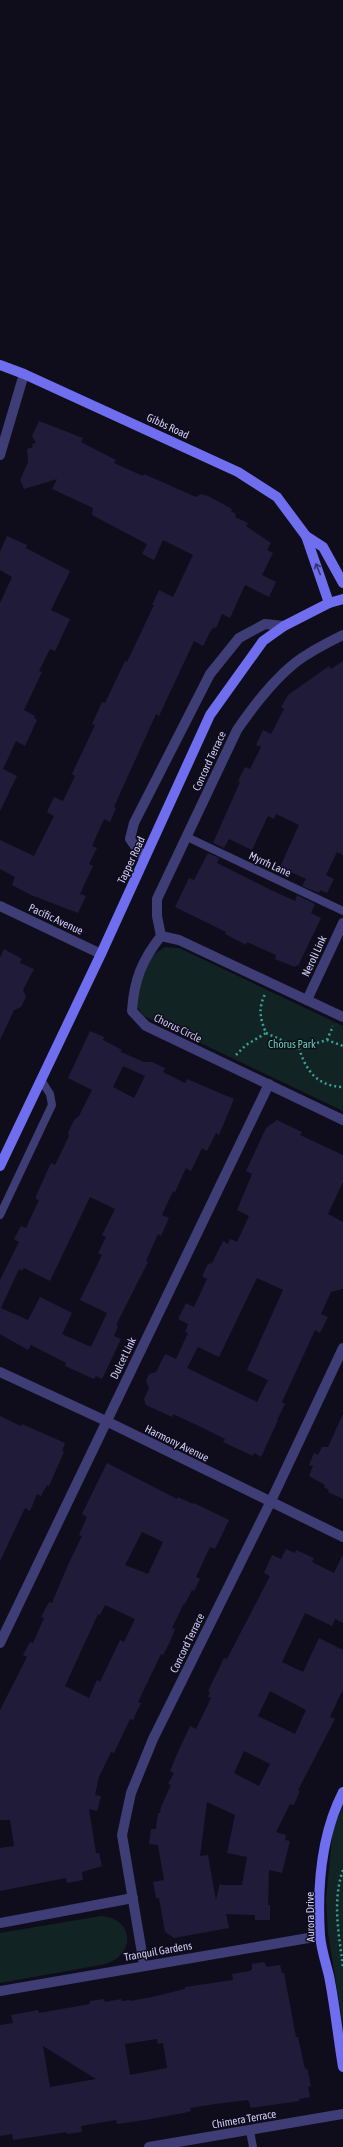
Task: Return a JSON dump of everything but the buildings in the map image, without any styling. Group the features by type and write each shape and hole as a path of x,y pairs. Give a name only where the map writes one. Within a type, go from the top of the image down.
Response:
{"street":[{"name":"Gibbs Road","path":"0,365 24,374 238,472 277,497 306,536 329,603"},
{"path":"0,455 24,374"},
{"name":"Gibbs Road","path":"306,536 323,547 343,583"},
{"path":"329,603 343,599"},
{"name":"Tapper Road","path":"0,1166 101,954 210,715 263,641 284,626 329,603"},
{"path":"144,858 130,839 134,823 210,674 239,638 265,624 284,626"},
{"name":"Concord Terrace","path":"161,936 157,916 157,899 237,730 251,710 274,683 306,654 343,635"},
{"name":"Pacific Avenue","path":"0,906 101,954"},
{"name":"Neroli Link","path":"307,1000 343,923"},
{"path":"161,936 179,940 343,1017"},
{"name":"Chorus Circle","path":"161,936 148,952 133,988 132,1011 146,1026 343,1120"},
{"name":"Dulcet Link","path":"0,1642 269,1084"},
{"name":"Concord Terrace","path":"144,1966 122,1835 131,1793 153,1740 270,1503 343,1348"},
{"name":"Harmony Avenue","path":"0,1372 106,1421 270,1503 343,1537"},
{"name":"Aurora Drive","path":"343,1792 334,1809 326,1834 320,1904 320,1936 329,1977 343,2067"},
{"path":"0,1923 133,1898"},
{"name":"Tranquil Gardens","path":"0,1991 320,1936"},
{"name":"Chimera Terrace","path":"149,2147 343,2114"}],"lane":[{"name":"Myrrh Lane","path":"187,837 343,911"},
{"path":"0,1215 52,1105 50,1094 41,1080"},
{"path":"250,2130 253,2147"}],"path":[{"path":"270,982 259,1010 266,1033 299,1048 326,1040 343,1046"},
{"path":"231,1066 242,1048 266,1033"},
{"path":"299,1048 304,1064 311,1075 324,1084 343,1087"},
{"path":"343,1870 338,1884 337,1901 343,1967"}],"green space":[{"name":"Chorus Park","path":"165,947 179,948 343,1026 343,1111 144,1016 136,1005 136,989 152,956"},
{"path":"343,1807 343,2026 328,1933 326,1899 333,1828"},
{"path":"101,1916 112,1918 120,1923 125,1929 127,1937 126,1945 123,1953 116,1959 106,1964 0,1983 0,1933"}]}
